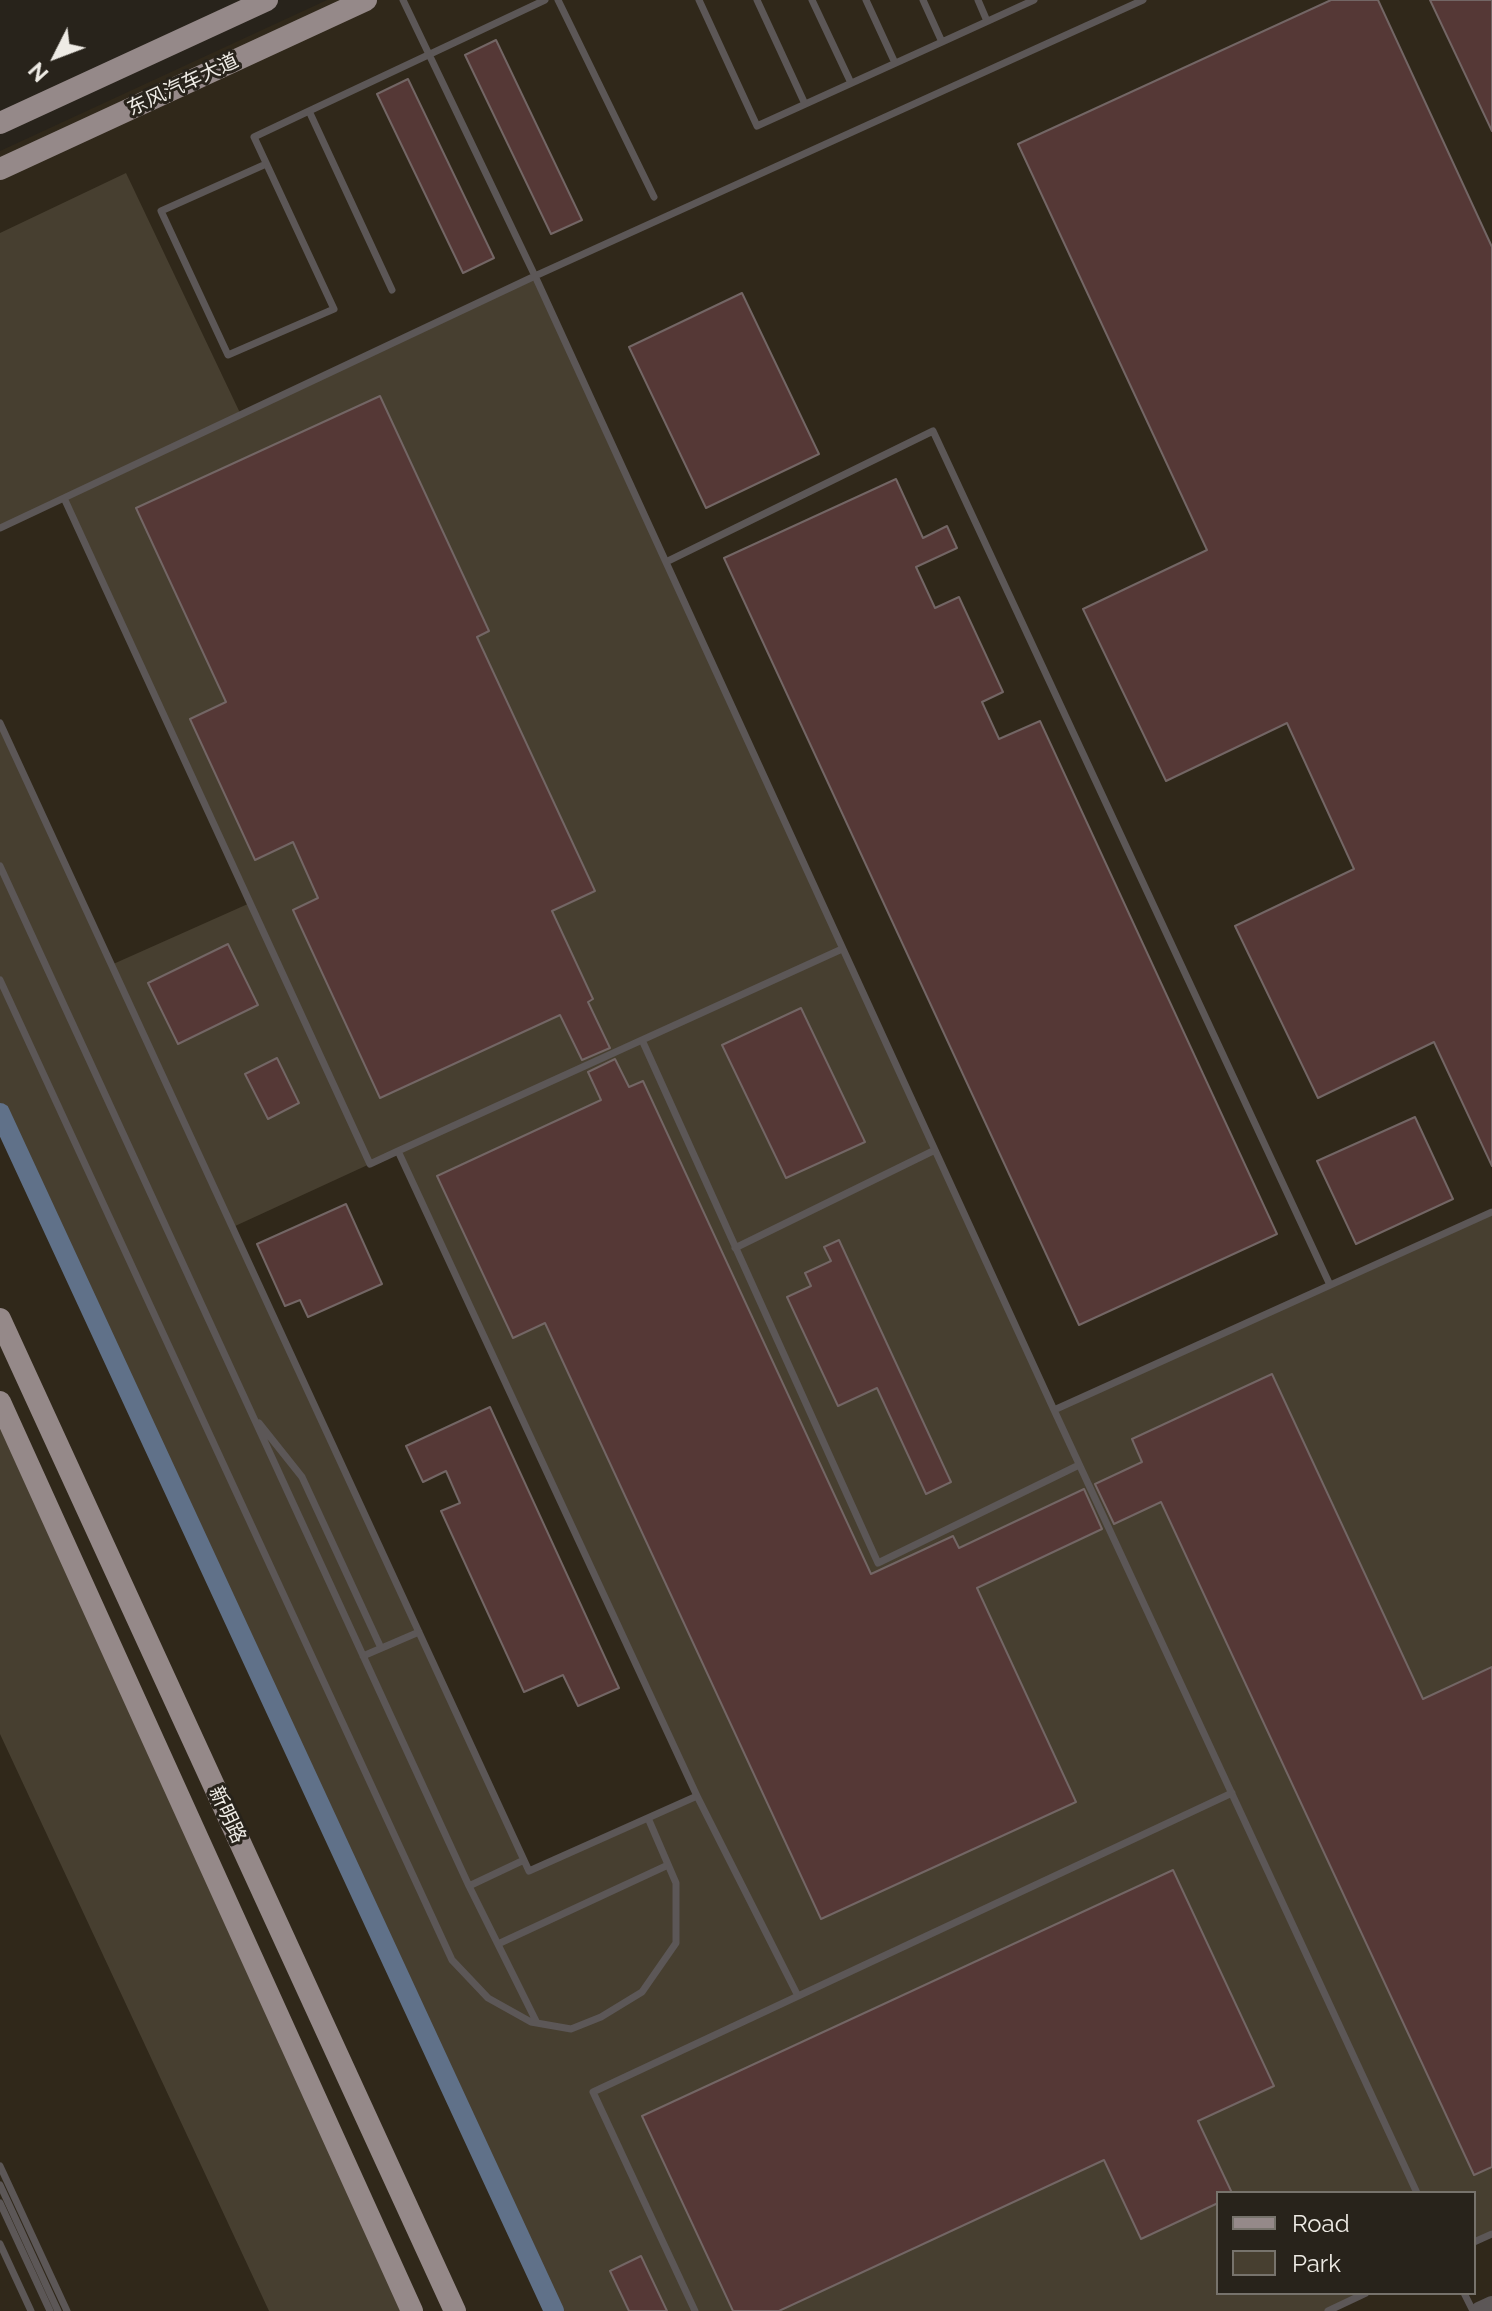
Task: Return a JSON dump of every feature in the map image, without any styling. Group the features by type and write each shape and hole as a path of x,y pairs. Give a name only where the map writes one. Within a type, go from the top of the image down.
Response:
{"main road":[{"name":"东风汽车大道","path":"0,123 267,0"},
{"name":"东风汽车大道","path":"0,169 366,0"},
{"name":"新明路","path":"0,1319 455,2311"},
{"name":"新明路","path":"0,1402 412,2311"}],"street":[{"path":"1476,2311 1492,2305"}],"lane":[{"path":"403,0 535,276 1079,1465 1416,2191"},
{"path":"266,164 161,211 228,355 334,309 254,137 545,0"},
{"path":"558,0 654,197"},
{"path":"699,0 757,126 1034,0"},
{"path":"757,0 805,104"},
{"path":"812,0 851,83"},
{"path":"866,0 895,63"},
{"path":"923,0 942,42"},
{"path":"978,0 987,21"},
{"path":"0,528 535,276 1143,0"},
{"path":"309,111 392,290"},
{"path":"666,562 933,431 1330,1285"},
{"path":"64,498 370,1164 842,949"},
{"path":"0,723 529,1871 697,1796"},
{"path":"0,866 469,1886 537,2023"},
{"path":"0,980 452,1960 488,1998 537,2023 571,2029 601,2017 642,1992 676,1943 676,1883 648,1818"},
{"path":"642,1040 878,1563 1079,1465"},
{"path":"735,1248 935,1150"},
{"path":"398,1151 697,1796 798,1996"},
{"path":"1054,1410 1492,1212"},
{"path":"252,1415 302,1477 381,1648"},
{"path":"363,1656 419,1632"},
{"path":"695,2311 593,2092 1232,1793"},
{"path":"469,1886 524,1860"},
{"path":"498,1944 668,1865"},
{"path":"0,2166 67,2311"},
{"path":"0,2185 58,2311"},
{"path":"0,2203 50,2311"},
{"path":"0,2244 31,2311"},
{"path":"1328,2311 1362,2295"}],"shaded area":[{"path":"327,0 1492,0 1492,2305 1479,2311 0,2311 0,151"}],"green space":[{"path":"126,173 241,415 535,276 1054,1410 1492,1212 1492,2234 1476,2241 1476,2191 1216,2191 1216,2295 1362,2295 1328,2311 554,2311 0,1113 0,724 111,965 250,903 65,498 0,528 0,233","holes":["398,1151 697,1796 529,1870 233,1227"]},
{"path":"0,1411 410,2311 269,2311 0,1734"}],"building":[{"path":"1331,0 1378,0 1492,247 1492,1166 1434,1042 1318,1098 1235,926 1354,869 1287,723 1166,781 1083,609 1207,550 1018,144"},
{"path":"1430,0 1492,0 1492,131"},
{"path":"496,40 582,220 551,234 465,55"},
{"path":"408,79 494,258 463,273 377,94"},
{"path":"742,293 819,454 706,508 629,347"},
{"path":"380,396 489,631 477,637 595,891 552,911 593,999 588,1002 610,1048 582,1060 560,1015 380,1098 293,910 318,898 293,842 255,860 190,719 226,702 136,508"},
{"path":"896,479 923,538 947,526 957,548 916,567 935,608 959,597 1003,692 982,702 999,739 1040,721 1277,1234 1079,1325 724,558"},
{"path":"228,944 258,1005 178,1044 148,983"},
{"path":"801,1008 865,1142 786,1178 722,1045"},
{"path":"277,1058 299,1103 268,1119 245,1074"},
{"path":"615,1059 629,1087 643,1081 871,1574 953,1536 959,1548 1084,1489 1102,1529 977,1588 1076,1802 821,1919 545,1323 513,1338 437,1176 601,1100 588,1072"},
{"path":"1415,1117 1453,1199 1356,1244 1317,1161"},
{"path":"346,1204 382,1284 308,1317 300,1300 285,1306 257,1244"},
{"path":"839,1240 951,1482 926,1494 877,1388 838,1406 787,1297 811,1286 805,1273 831,1261 824,1247"},
{"path":"1272,1374 1423,1699 1492,1667 1492,2167 1474,2175 1161,1502 1114,1524 1095,1484 1142,1462 1132,1439"},
{"path":"490,1407 619,1688 578,1706 563,1675 524,1692 441,1511 460,1503 446,1471 423,1482 406,1446"},
{"path":"1173,1870 1274,2086 1198,2121 1231,2191 1216,2191 1216,2204 1141,2239 1104,2160 779,2311 733,2311 642,2116"},
{"path":"641,2256 667,2311 629,2311 610,2271"}],"waterway":[{"path":"0,1113 554,2311"}]}
